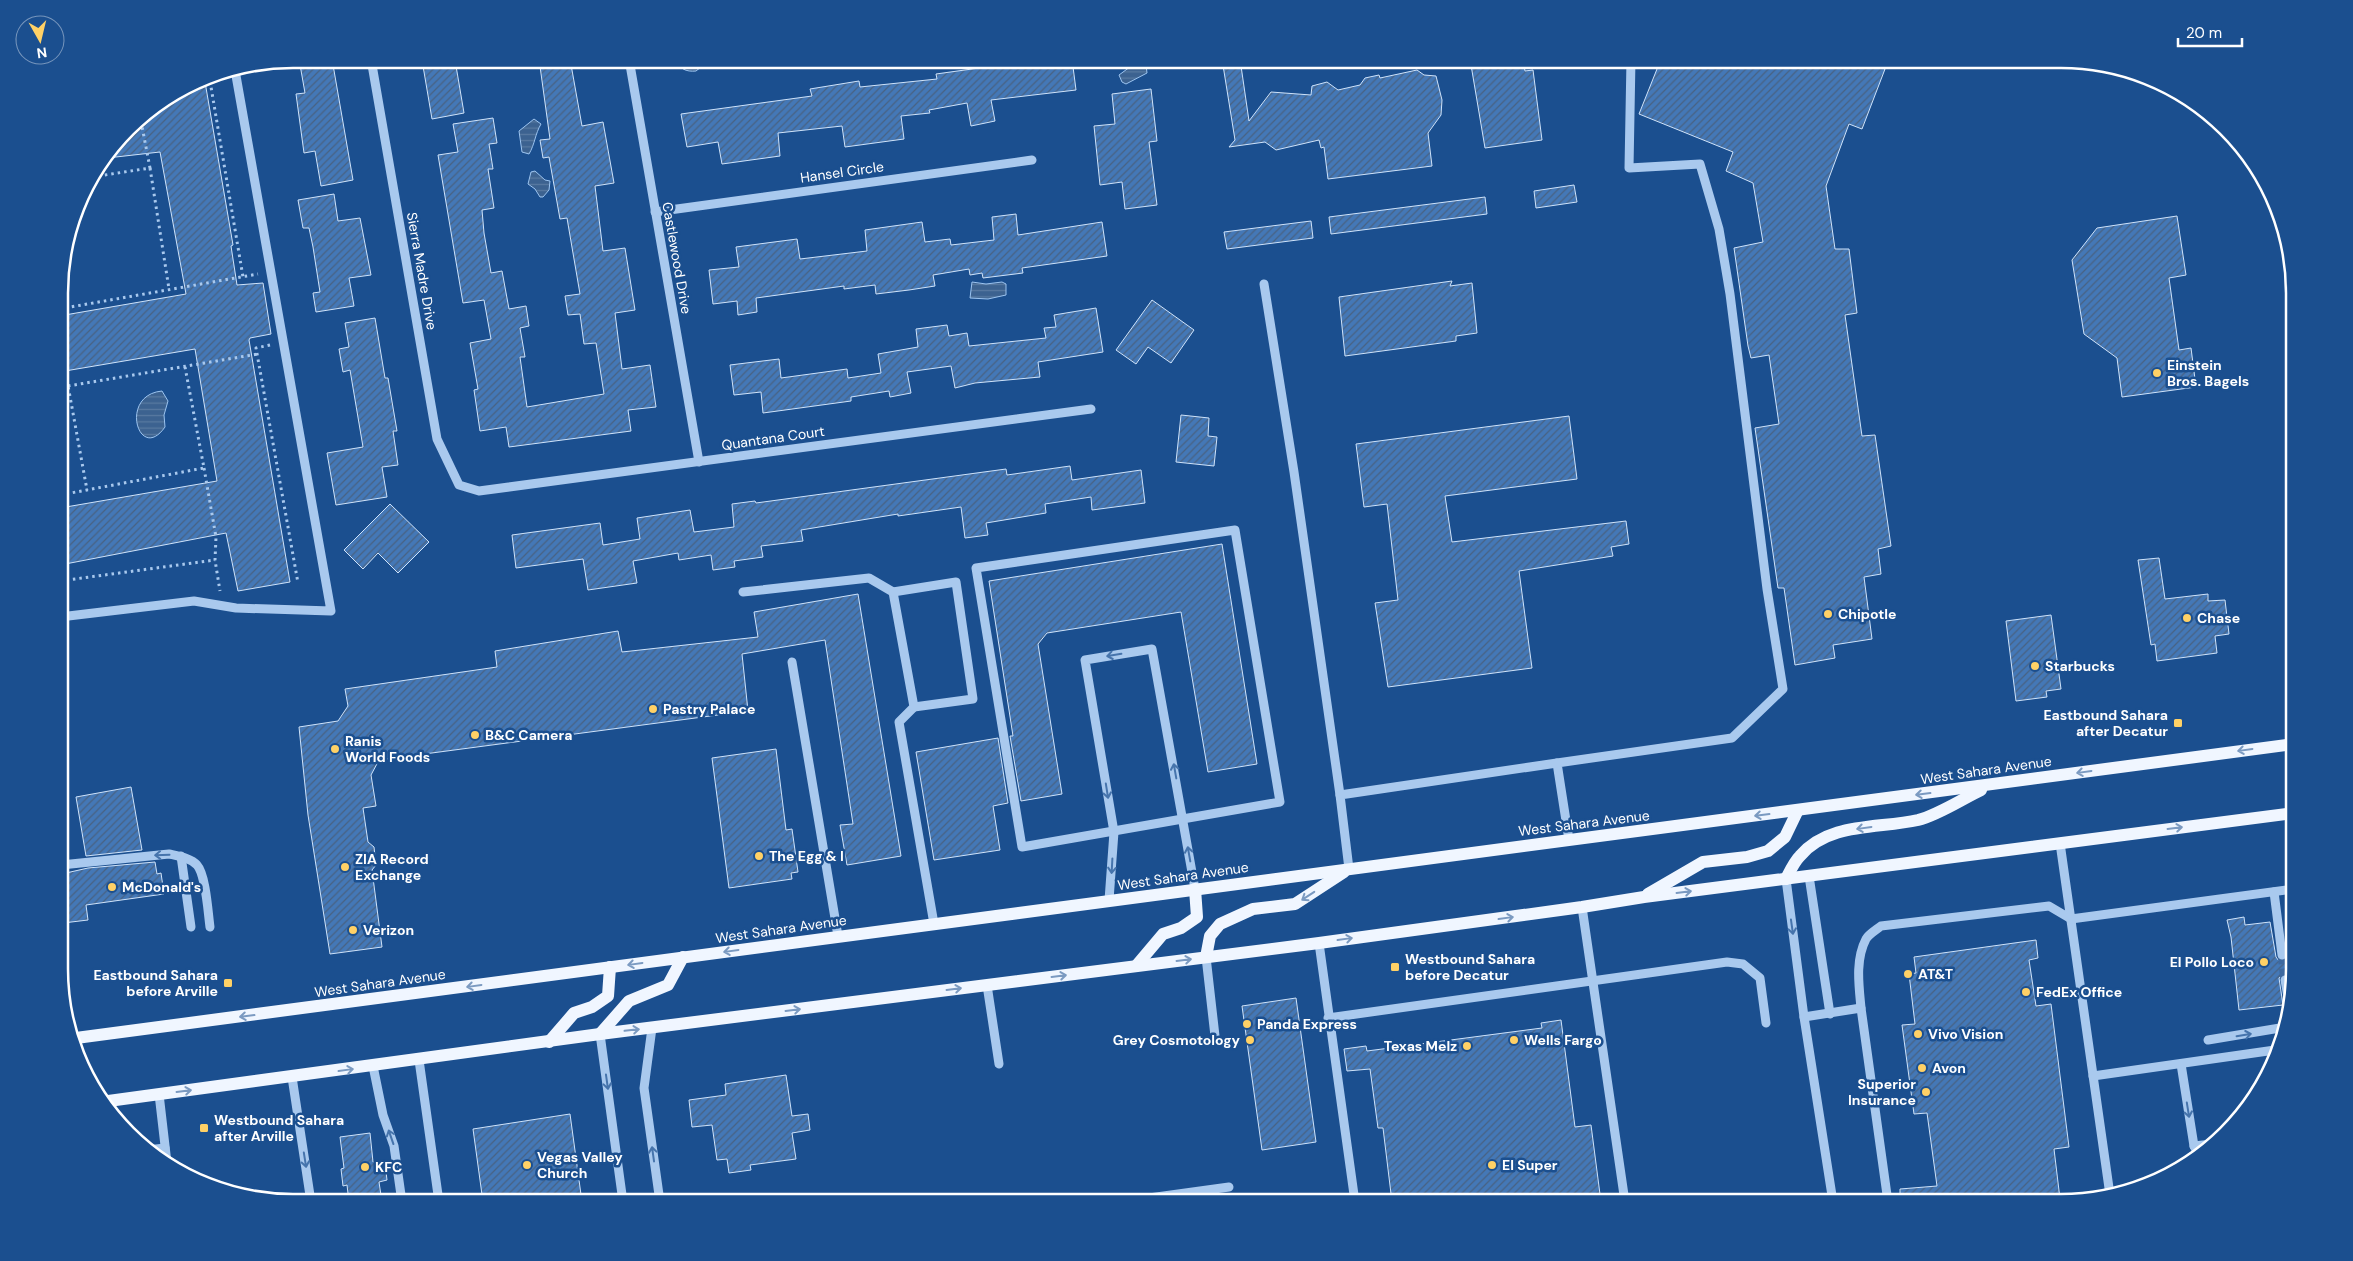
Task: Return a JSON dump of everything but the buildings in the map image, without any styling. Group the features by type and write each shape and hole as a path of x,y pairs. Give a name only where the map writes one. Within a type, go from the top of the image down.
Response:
{"main road":[{"name":"West Sahara Avenue","path":"78,1038 2286,745"},
{"path":"1786,879 1798,858 1814,842 1836,832 1920,820 1992,785"},
{"path":"1644,897 1703,862 1747,857 1768,851 1785,837 1798,810"},
{"path":"111,1101 600,1034 1319,943 1644,897 2286,814"},
{"path":"1206,957 1210,936 1220,924 1253,909 1295,904 1349,869"},
{"path":"1136,966 1163,934 1181,928 1197,916 1195,889"},
{"path":"600,1034 629,1001 668,985 684,957"},
{"path":"549,1042 574,1013 592,1007 608,996 610,967"}],"street":[{"name":"Sierra Madre Drive","path":"373,68 437,439 459,485"},
{"name":"Castlewood Drive","path":"631,68 699,462"},
{"path":"1340,795 1732,738 1783,689 1767,589 1730,294 1719,229 1700,164 1629,168 1631,68"},
{"path":"68,616 194,601 236,608 331,611 236,75"},
{"name":"Hansel Circle","path":"656,212 1032,160"},
{"path":"1264,284 1294,472 1349,869"},
{"name":"Quantana Court","path":"459,485 479,491 1091,409"},
{"path":"1235,530 1280,802 1184,819 1022,847 976,568 1235,530"},
{"path":"743,592 869,578 893,592 956,582 973,699 914,707 899,722 934,924"},
{"path":"893,592 914,707"},
{"path":"1110,900 1114,832 1085,660 1152,649 1184,819 1195,889"},
{"path":"792,662 838,936"},
{"path":"1557,763 1569,840"},
{"path":"2060,843 2109,1188"},
{"path":"68,864 168,854 181,856 197,865 202,873 210,927"},
{"path":"181,856 191,927"},
{"path":"1809,876 1830,1014"},
{"path":"1786,879 1804,1017 1832,1194"},
{"path":"1887,1194 1858,977 1861,953 1867,937 1881,926 2049,906 2071,919 2286,890"},
{"path":"2274,892 2282,956"},
{"path":"1582,907 1624,1194"},
{"path":"1319,943 1354,1194"},
{"path":"1206,957 1214,1036"},
{"path":"1328,1018 1727,962 1743,964 1760,978 1766,1023"},
{"path":"987,985 998,1064"},
{"path":"1804,1017 1862,1008"},
{"path":"652,1028 644,1088 659,1194"},
{"path":"2208,1040 2278,1028"},
{"path":"600,1034 622,1194"},
{"path":"2093,1076 2269,1051"},
{"path":"419,1060 438,1194"},
{"path":"2181,1064 2194,1146 2199,1145"},
{"path":"373,1066 383,1115 394,1146 401,1194"},
{"path":"292,1077 311,1194"},
{"path":"158,1094 166,1154"},
{"path":"158,1149 165,1148"},
{"path":"1178,1194 1228,1187"}],"path":[{"path":"210,83 243,277"},
{"path":"142,125 169,289"},
{"path":"101,176 150,168"},
{"path":"68,307 270,271"},
{"path":"283,343 256,348 298,584"},
{"path":"87,490 68,386 258,354"},
{"path":"185,367 216,537 214,560 222,606"},
{"path":"68,494 204,468"},
{"path":"68,580 214,560"}],"water":[{"path":"683,68 700,68 696,71"},
{"path":"1128,68 1146,68 1147,73 1126,84 1122,82 1119,75"},
{"path":"534,119 541,124 529,154 522,152 519,131"},
{"path":"535,171 545,180 550,181 549,190 543,197 540,197 535,189 528,184 531,172"},
{"path":"972,282 986,284 1002,282 1006,284 1006,295 988,299 970,298"},
{"path":"162,391 168,401 164,415 165,427 156,436 147,438 141,433 137,424 140,404 148,395"}],"tunnel":[{"path":"2282,955 2285,980"}],"place":[{"name":"Einstein Bros. Bagels","path":"2157,373"},
{"name":"Chipotle","path":"1828,614"},
{"name":"Chase","path":"2187,618"},
{"name":"Starbucks","path":"2035,666"},
{"name":"Pastry Palace","path":"653,709"},
{"name":"Eastbound Sahara after Decatur","path":"2178,723"},
{"name":"B&C Camera","path":"475,735"},
{"name":"Ranis World Foods","path":"335,749"},
{"name":"The Egg & I","path":"759,856"},
{"name":"ZIA Record Exchange","path":"345,867"},
{"name":"McDonald's","path":"112,887"},
{"name":"Verizon","path":"353,930"},
{"name":"El Pollo Loco","path":"2264,962"},
{"name":"Westbound Sahara before Decatur","path":"1395,967"},
{"name":"AT&T","path":"1908,974"},
{"name":"Eastbound Sahara before Arville","path":"228,983"},
{"name":"FedEx Office","path":"2026,992"},
{"name":"Panda Express","path":"1247,1024"},
{"name":"Vivo Vision","path":"1918,1034"},
{"name":"Grey Cosmotology","path":"1250,1040"},
{"name":"Wells Fargo","path":"1514,1040"},
{"name":"Texas Melz","path":"1467,1046"},
{"name":"Avon","path":"1922,1068"},
{"name":"Superior Insurance","path":"1926,1092"},
{"name":"Westbound Sahara after Arville","path":"204,1128"},
{"name":"Vegas Valley Church","path":"527,1165"},
{"name":"El Super","path":"1492,1165"},
{"name":"KFC","path":"365,1167"}]}
